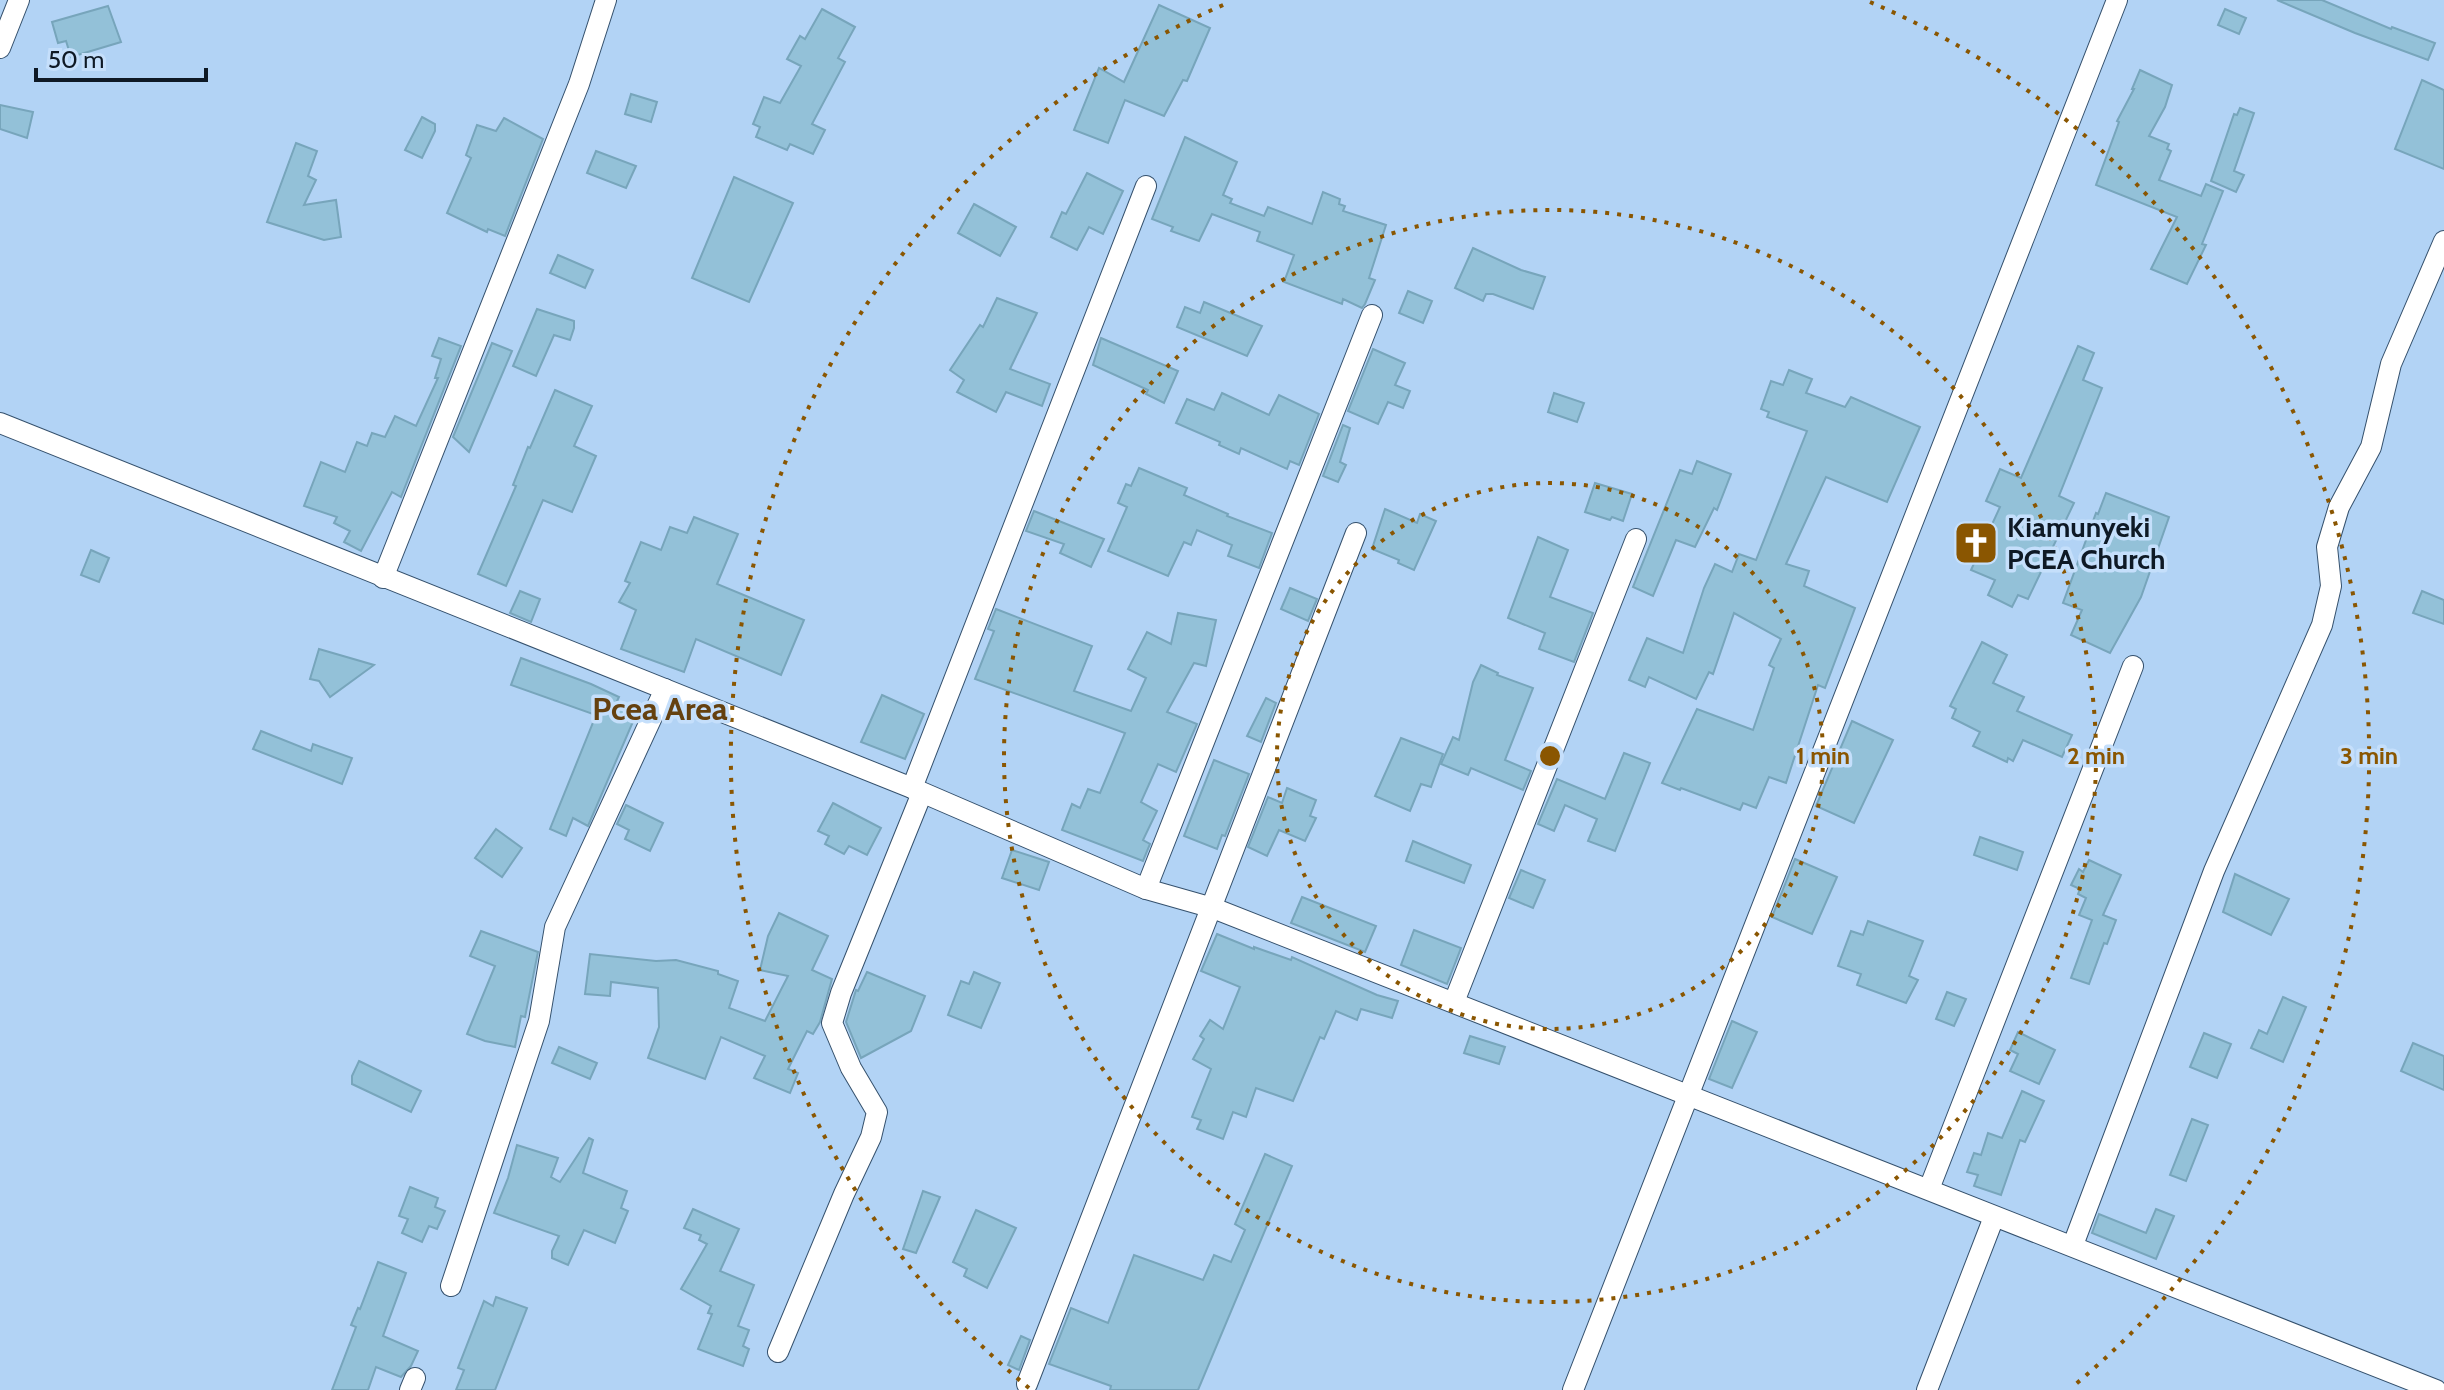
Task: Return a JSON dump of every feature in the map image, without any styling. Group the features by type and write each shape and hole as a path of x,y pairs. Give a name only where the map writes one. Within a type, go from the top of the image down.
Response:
{"street":[{"path":"0,48 19,0"},
{"path":"383,578 579,84 606,0"},
{"path":"1573,1390 2117,0"},
{"path":"778,1352 871,1137 877,1112 851,1068 832,1023 841,993 1146,186"},
{"path":"2073,1245 2214,871 2322,625 2331,586 2327,547 2339,507 2371,447 2391,364 2444,241"},
{"path":"1146,889 1372,315"},
{"path":"0,423 917,791 1146,889 1213,908 2436,1390"},
{"path":"1027,1384 1356,533"},
{"path":"1454,1002 1636,539"},
{"path":"1929,1189 2133,666"},
{"path":"451,1286 539,1021 555,927 665,689"},
{"path":"1927,1390 1994,1217"}],"building":[{"path":"2277,0 2322,0 2391,29 2435,43 2428,60"},
{"path":"1159,5 1210,28 1187,81 1183,80 1164,116 1125,100 1108,143 1074,130 1099,68 1124,82"},
{"path":"108,6 121,42 71,57 66,41 58,43 52,22"},
{"path":"822,9 855,27 838,58 845,62 812,124 825,130 813,154 790,144 787,150 756,137 760,127 753,124 764,97 780,103 801,66 787,59 800,36 805,39"},
{"path":"2225,9 2246,18 2239,34 2218,25"},
{"path":"2140,70 2172,85 2165,107 2149,136 2169,144 2167,149 2171,151 2159,180 2201,196 2206,184 2223,191 2202,244 2206,245 2187,284 2151,269 2177,217 2096,185 2117,121"},
{"path":"2422,80 2444,90 2444,169 2395,149"},
{"path":"631,94 657,102 651,122 625,114"},
{"path":"0,105 33,112 27,138 0,129"},
{"path":"2240,108 2254,113 2234,171 2244,175 2236,192 2211,181 2234,114 2237,115"},
{"path":"422,117 435,124 435,131 422,158 405,150"},
{"path":"504,118 543,139 505,236 488,229 487,232 447,213 471,158 466,155 477,125 496,131"},
{"path":"1185,137 1237,162 1223,195 1232,199 1230,203 1264,216 1268,207 1312,224 1323,192 1340,199 1339,204 1345,206 1343,211 1386,225 1369,278 1375,280 1362,308 1343,299 1342,304 1284,282 1294,255 1257,241 1260,232 1212,214 1199,241 1171,231 1173,227 1152,219"},
{"path":"296,143 317,151 308,176 316,180 304,205 336,200 341,237 324,240 267,222"},
{"path":"596,151 636,166 626,188 587,173"},
{"path":"1087,173 1123,191 1103,234 1089,227 1077,250 1051,237 1062,212 1066,214"},
{"path":"734,177 793,203 749,302 692,278"},
{"path":"974,204 1016,227 1000,256 958,233"},
{"path":"1473,248 1521,270 1545,277 1533,309 1493,294 1486,294 1483,301 1455,288"},
{"path":"558,255 593,270 585,288 550,273"},
{"path":"1408,291 1432,301 1423,323 1399,313"},
{"path":"997,298 1037,313 1010,369 1050,384 1042,406 1006,392 996,412 957,392 964,380 950,370 980,325 983,327"},
{"path":"1204,302 1262,326 1247,356 1177,327 1185,307 1200,313"},
{"path":"537,309 574,321 574,328 570,340 554,335 536,376 513,366"},
{"path":"439,338 461,346 401,497 392,492 361,551 344,542 350,531 334,523 337,517 304,506 321,462 345,472 357,442 367,446 372,433 385,437 395,416 416,426 438,378 435,378 441,359 432,356"},
{"path":"1101,338 1178,371 1164,403 1146,394 1148,390 1093,365"},
{"path":"492,343 512,351 469,452 453,437"},
{"path":"2078,346 2094,353 2083,380 2102,388 2059,496 2074,503 2028,599 2018,595 2012,607 1988,595 1995,580 1971,570 2000,507 1986,501 2000,469 2021,478"},
{"path":"1373,349 1405,363 1395,385 1410,391 1403,408 1388,402 1378,424 1348,411"},
{"path":"1789,370 1812,379 1806,393 1845,407 1851,397 1920,427 1887,502 1826,477 1786,564 1809,571 1804,586 1855,608 1825,688 1818,685 1786,783 1769,777 1756,808 1743,803 1740,810 1662,783 1697,709 1753,730 1774,668 1769,665 1781,639 1734,613 1713,674 1709,672 1696,699 1649,677 1645,687 1629,680 1647,638 1683,653 1715,564 1732,572 1739,554 1756,560 1807,431 1767,417 1769,412 1761,409 1771,381 1783,385"},
{"path":"555,390 592,406 574,446 596,456 572,512 543,500 506,586 478,574 516,486 513,485 528,447"},
{"path":"1222,393 1269,415 1279,395 1319,414 1299,465 1290,461 1287,469 1241,448 1239,454 1176,423 1187,399 1214,410"},
{"path":"1554,393 1584,403 1577,422 1548,412"},
{"path":"1343,425 1350,428 1340,462 1346,465 1338,482 1323,476"},
{"path":"1697,461 1731,474 1717,510 1714,508 1695,547 1676,540 1653,596 1633,587 1680,470 1692,474"},
{"path":"1139,468 1187,488 1184,495 1272,533 1259,568 1228,556 1232,545 1197,530 1191,545 1184,542 1168,576 1108,551 1127,507 1118,503 1126,484 1131,486"},
{"path":"1595,483 1632,494 1623,521 1585,512"},
{"path":"2106,493 2169,517 2141,597 2110,653 2071,635 2082,610 2063,603"},
{"path":"1385,509 1417,523 1420,514 1436,521 1414,570 1372,549"},
{"path":"1034,511 1104,539 1091,567 1060,553 1064,544 1026,531"},
{"path":"694,517 738,534 717,584 804,620 781,675 696,639 684,672 621,649 636,610 619,602 630,583 625,581 641,542 661,550 670,527 687,533"},
{"path":"1538,537 1568,550 1550,597 1593,613 1574,662 1539,649 1545,633 1508,618"},
{"path":"91,550 109,558 99,582 81,575"},
{"path":"1290,588 1317,599 1308,621 1281,609"},
{"path":"520,591 540,599 531,622 510,613"},
{"path":"2422,591 2444,600 2444,624 2413,613"},
{"path":"996,609 1092,646 1074,691 1131,711 1146,678 1128,669 1147,632 1171,644 1178,613 1216,620 1206,666 1194,663 1167,712 1197,724 1176,772 1158,764 1141,802 1157,811 1143,840 1150,844 1143,861 1062,830 1072,804 1080,808 1088,789 1100,793 1125,733 975,679 994,631 988,629"},
{"path":"1982,642 2007,655 1993,683 2024,697 2017,711 2072,735 2062,757 2023,740 2013,761 2008,758 2007,762 1973,746 1980,732 1952,718 1956,709 1950,706"},
{"path":"319,649 374,665 330,697 319,681 310,679"},
{"path":"521,658 591,684 638,710 588,826 573,818 566,836 550,829 596,715 511,685"},
{"path":"1481,665 1497,675 1533,688 1505,760 1531,771 1523,790 1471,768 1468,775 1441,764 1453,737 1459,740 1473,682"},
{"path":"882,695 924,714 905,759 861,742"},
{"path":"1266,698 1276,703 1261,742 1247,736"},
{"path":"1852,721 1893,740 1854,823 1816,806"},
{"path":"261,731 311,751 313,744 352,758 342,784 253,749"},
{"path":"1401,738 1443,754 1431,787 1421,784 1410,811 1375,796"},
{"path":"1624,753 1650,763 1615,851 1588,841 1597,819 1565,805 1554,831 1538,824 1557,779 1605,799"},
{"path":"1214,760 1249,774 1217,849 1184,836"},
{"path":"1287,788 1316,800 1310,816 1316,818 1305,841 1279,830 1267,856 1248,847 1268,797 1282,803"},
{"path":"833,803 881,828 867,855 849,846 844,854 825,844 829,836 818,831"},
{"path":"626,805 663,823 650,851 625,839 629,830 617,824"},
{"path":"496,829 522,848 502,877 475,858"},
{"path":"1980,837 2023,852 2017,870 1974,855"},
{"path":"1413,841 1471,865 1464,883 1406,861"},
{"path":"1012,850 1049,862 1039,890 1002,878"},
{"path":"1795,859 1837,877 1812,934 1772,917"},
{"path":"2089,860 2121,875 2103,915 2116,920 2089,984 2071,978 2092,920 2079,915 2086,898 2078,894 2080,889 2071,885 2079,869 2083,872"},
{"path":"1521,870 1545,880 1533,908 1509,898"},
{"path":"2235,874 2289,899 2271,935 2223,912"},
{"path":"1302,897 1376,926 1365,952 1291,923"},
{"path":"779,913 828,936 812,970 832,979 820,1022 813,1034 807,1031 788,1069 798,1073 790,1093 754,1078 765,1056 721,1037 705,1079 648,1058 659,1027 658,988 611,982 610,996 585,994 590,954 676,960 718,971 718,974 738,981 729,1008 765,1021 788,976 760,970 768,936"},
{"path":"1868,921 1923,941 1909,976 1918,980 1906,1003 1857,985 1861,974 1838,966 1851,931 1863,935"},
{"path":"1414,930 1461,948 1447,984 1401,965"},
{"path":"481,931 538,952 525,1017 521,1016 515,1047 467,1034 495,966 470,956"},
{"path":"1217,934 1254,949 1291,960 1292,957 1377,995 1398,1001 1392,1018 1361,1009 1357,1020 1336,1011 1324,1039 1320,1037 1293,1101 1256,1088 1246,1117 1233,1112 1223,1139 1197,1129 1201,1120 1192,1117 1211,1069 1193,1059 1204,1039 1200,1036 1210,1020 1223,1029 1240,987 1201,971"},
{"path":"867,972 925,996 911,1031 861,1058 846,1022 856,990"},
{"path":"974,972 1000,983 981,1028 948,1015 961,981 969,984"},
{"path":"1947,992 1966,999 1954,1026 1936,1019"},
{"path":"2283,997 2306,1007 2283,1062 2251,1048 2259,1030 2267,1034"},
{"path":"1732,1021 1757,1032 1732,1088 1709,1079"},
{"path":"2018,1032 2055,1050 2039,1084 2010,1071 2018,1054 2010,1050"},
{"path":"2204,1033 2231,1044 2217,1078 2190,1067"},
{"path":"1470,1036 1505,1047 1499,1064 1464,1053"},
{"path":"2413,1043 2444,1056 2444,1090 2401,1071"},
{"path":"559,1047 597,1063 590,1079 552,1063"},
{"path":"359,1061 421,1091 411,1112 352,1084"},
{"path":"2022,1091 2044,1101 2025,1142 2020,1140 2001,1195 1974,1186 1978,1175 1967,1172 1974,1153 1981,1155 1988,1133 2002,1138"},
{"path":"2192,1119 2208,1125 2186,1181 2170,1175"},
{"path":"589,1138 593,1140 583,1173 627,1191 621,1208 628,1211 615,1243 584,1230 568,1265 552,1258 559,1236 494,1213 517,1145 558,1158 551,1177 560,1182"},
{"path":"1265,1154 1292,1166 1198,1390 1110,1390 1111,1386 1049,1364 1071,1308 1108,1323 1134,1255 1203,1280 1214,1255 1231,1262 1245,1230 1235,1224"},
{"path":"410,1187 438,1198 435,1207 445,1211 437,1229 429,1226 422,1242 402,1233 408,1219 399,1216"},
{"path":"923,1191 940,1197 916,1253 903,1249"},
{"path":"693,1209 739,1229 720,1271 754,1285 738,1326 749,1330 743,1346 749,1349 743,1366 698,1349 712,1314 708,1313 711,1306 681,1289 707,1244 699,1240 701,1235 684,1228"},
{"path":"2156,1209 2174,1216 2156,1259 2092,1233 2099,1214 2146,1233"},
{"path":"976,1210 1016,1228 987,1288 964,1276 967,1269 953,1262"},
{"path":"378,1262 406,1273 383,1336 418,1351 401,1377 376,1367 368,1390 332,1390 356,1327 351,1325"},
{"path":"496,1297 527,1308 495,1390 456,1390 464,1370 458,1368 484,1301 493,1306"},
{"path":"1021,1336 1030,1340 1019,1370 1008,1365"}],"place":[{"name":"Kiamunyeki PCEA Church","path":"1976,543"}],"district":[{"name":"Pcea Area","path":"660,708"}]}
